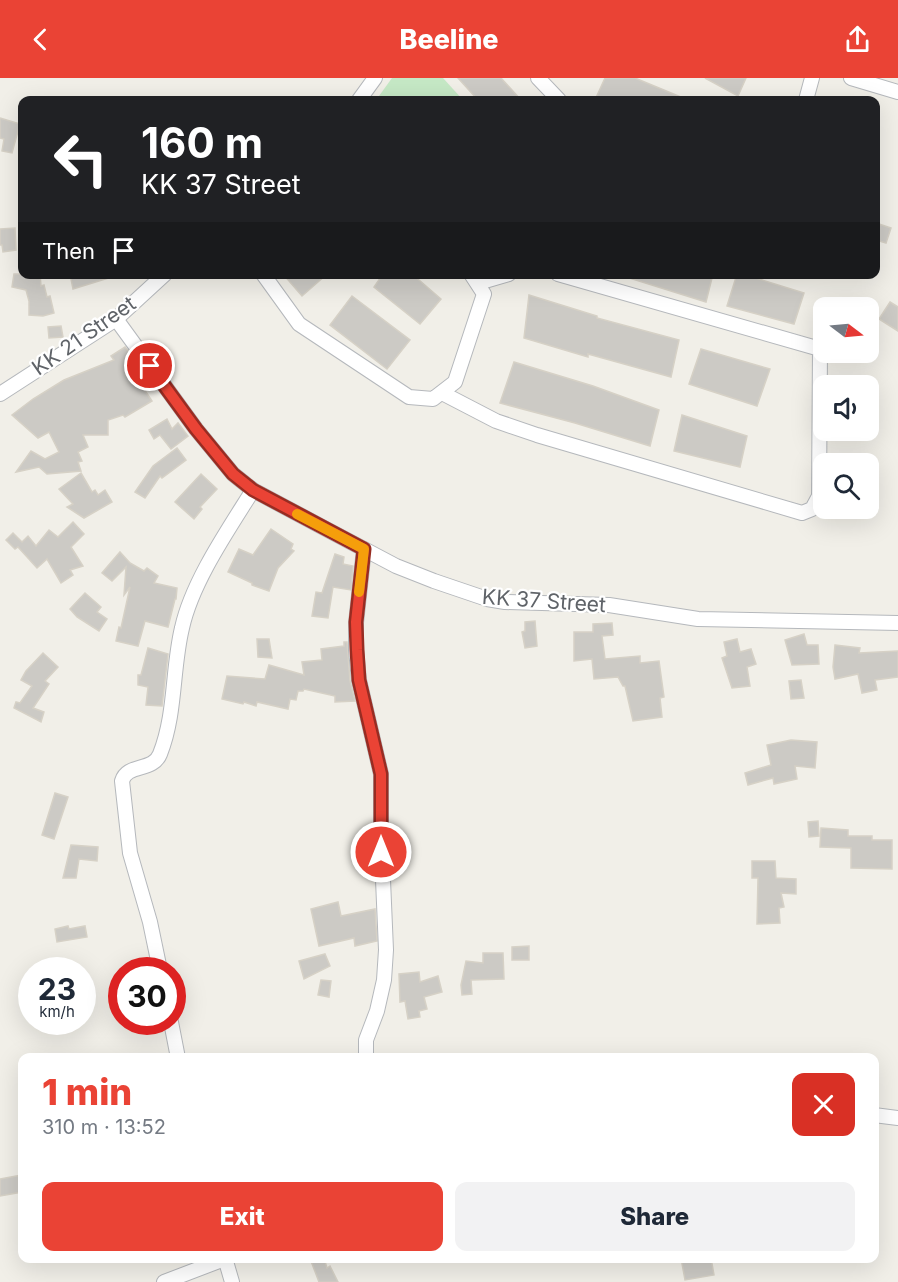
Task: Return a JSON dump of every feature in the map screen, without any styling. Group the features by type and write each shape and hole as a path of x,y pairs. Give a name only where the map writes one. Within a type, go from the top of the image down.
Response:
{"street":[{"path":"362,96 375,78"},
{"path":"538,78 555,96"},
{"path":"807,96 812,78"},
{"path":"851,78 898,92"},
{"name":"KK 21 Street","path":"0,394 116,319 160,279"},
{"path":"266,279 299,324 409,398 433,399 455,382 484,294 475,279"},
{"path":"442,393 496,421 537,435 802,513 812,509 819,496 820,349 575,279"},
{"name":"KK 37 Street","path":"116,319 220,460 233,474 253,490 396,566 487,599 505,602 609,605 698,619 898,623"},
{"path":"157,957 150,922 130,853 122,781 128,771 151,764 160,755 168,722 182,625 196,590 220,543 253,490"},
{"path":"364,549 356,622 357,650 359,680 381,774 386,950 384,980 377,1011 366,1040 366,1053"},
{"path":"174,1035 177,1053"},
{"path":"879,1116 898,1118"},
{"path":"164,1282 215,1263"},
{"path":"227,1263 232,1282"}],"green space":[{"path":"392,78 443,78 459,96 379,96"}],"building":[{"path":"458,78 501,78 517,96 474,96"},
{"path":"605,78 635,78 678,96 597,96"},
{"path":"705,78 746,78 738,96"},
{"path":"0,118 18,123 12,153 2,151 4,139 0,138"},
{"path":"880,224 891,228 886,243 880,241"},
{"path":"15,228 16,250 3,252 2,245 0,245 0,229"},
{"path":"14,274 18,274 18,279 40,279 41,286 44,285 47,297 50,296 54,313 43,316 29,315 26,290 12,287"},
{"path":"71,279 106,279 73,289"},
{"path":"287,279 321,279 302,296"},
{"path":"380,279 418,279 441,299 420,324 374,287"},
{"path":"632,279 712,279 706,302"},
{"path":"735,279 759,279 804,293 794,324 727,306"},
{"path":"529,295 597,316 597,318 679,340 671,377 588,354 588,357 524,338"},
{"path":"352,296 410,340 387,369 330,325"},
{"path":"890,302 898,307 898,331 879,319"},
{"path":"61,326 63,337 49,338 48,327"},
{"path":"125,347 147,377 140,383 152,401 125,417 123,415 108,420 108,435 83,435 88,447 78,452 82,461 78,462 81,471 47,474 39,467 16,472 31,451 45,459 59,452 49,432 38,438 12,415 64,380 114,360 111,356"},
{"path":"701,349 770,369 757,406 689,384"},
{"path":"514,362 593,386 659,410 650,446 500,403"},
{"path":"682,415 747,436 740,467 674,451"},
{"path":"167,419 172,429 178,423 188,436 171,449 160,435 154,439 149,430"},
{"path":"177,448 186,460 162,478 160,476 145,498 135,492 153,466"},
{"path":"81,473 92,492 95,490 98,495 105,490 112,502 84,518 67,507 73,504 59,489"},
{"path":"201,474 217,489 200,507 202,509 194,519 175,502"},
{"path":"73,522 84,534 71,547 83,566 70,570 73,575 61,583 47,559 37,568 18,547 15,549 6,540 13,533 22,542 28,536 36,546 49,530 58,537"},
{"path":"271,529 293,544 291,549 294,551 278,568 269,591 228,572 239,549 253,555"},
{"path":"120,552 130,563 144,571 147,568 158,576 154,583 177,588 168,627 145,621 138,646 116,641 130,587 124,595 126,567 112,581 102,573"},
{"path":"335,554 344,557 343,564 353,566 351,590 333,587 328,618 312,616 316,592 322,593"},
{"path":"85,593 101,607 97,612 107,619 99,631 77,617 70,609"},
{"path":"535,621 537,646 525,648 522,632 525,631 525,622"},
{"path":"612,623 613,635 602,636 605,659 640,656 640,663 659,661 664,697 660,698 662,717 633,721 625,686 618,677 594,679 592,659 574,661 574,632 593,632 593,624"},
{"path":"804,634 807,645 818,645 819,664 792,665 785,640"},
{"path":"257,639 269,639 272,658 258,657"},
{"path":"737,639 740,652 751,649 756,664 747,667 750,686 732,688 722,658 727,656 724,642"},
{"path":"344,642 347,642 350,681 355,701 335,702 335,696 304,689 298,691 296,700 290,699 288,709 257,702 256,706 222,699 227,676 265,679 269,665 304,675 302,662 322,660 321,649 344,646"},
{"path":"835,645 860,648 859,653 898,651 898,677 875,680 877,690 862,693 858,674 835,679 833,667"},
{"path":"148,648 168,654 162,706 146,705 148,687 138,685 138,675 141,675"},
{"path":"43,653 58,667 45,681 49,684 33,708 44,712 41,722 14,708 16,702 20,703 32,686 21,680 26,671"},
{"path":"801,680 804,698 791,699 789,681"},
{"path":"791,740 817,742 815,768 795,766 797,779 774,784 773,778 748,785 745,773 771,765 767,745"},
{"path":"55,793 68,797 54,839 42,835"},
{"path":"818,821 819,836 809,837 808,822"},
{"path":"821,828 848,830 848,836 872,836 872,840 892,840 892,869 851,868 851,848 820,847"},
{"path":"71,845 98,847 97,861 79,859 76,878 63,878"},
{"path":"752,861 775,861 776,878 796,879 796,894 781,893 784,907 779,908 780,923 757,924 758,878 752,878"},
{"path":"338,902 341,916 375,909 377,941 355,946 354,938 319,946 311,909"},
{"path":"68,926 69,929 85,926 87,937 57,942 55,929"},
{"path":"529,946 529,960 512,960 512,947"},
{"path":"483,953 503,953 504,979 471,980 472,994 462,995 461,985 466,961 483,963"},
{"path":"325,954 330,966 304,979 299,961"},
{"path":"419,972 420,982 438,976 442,992 424,997 427,1009 419,1011 420,1017 408,1019 405,1001 400,1002 399,974"},
{"path":"321,980 331,981 329,997 318,995"},
{"path":"18,1176 18,1193 0,1196 0,1179"},
{"path":"312,1263 326,1263 327,1268 330,1266 338,1282 319,1282"},
{"path":"682,1263 712,1263 714,1275 685,1280"}],"slow traffic":[{"path":"297,514 364,549 359,592"}],"route":[{"path":"150,366 196,429 233,474 253,490 364,549 356,622 357,650 359,680 381,774 381,852"}]}
